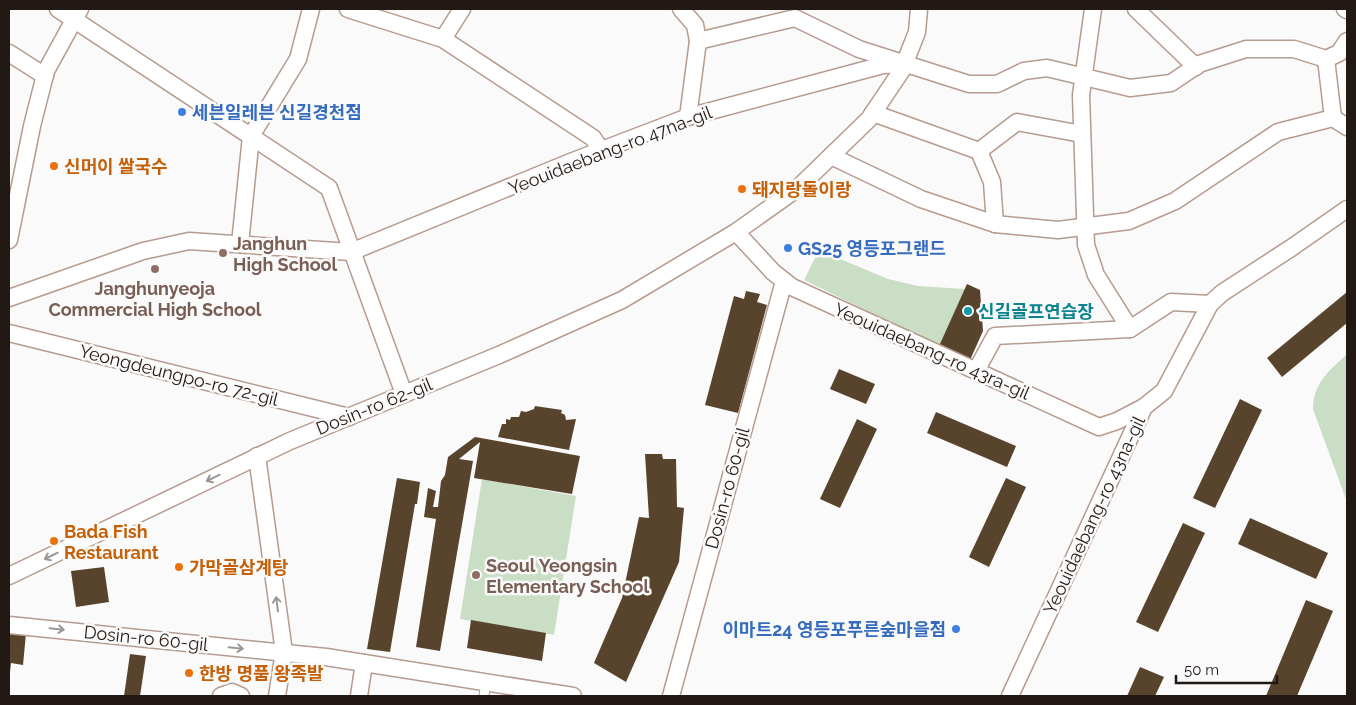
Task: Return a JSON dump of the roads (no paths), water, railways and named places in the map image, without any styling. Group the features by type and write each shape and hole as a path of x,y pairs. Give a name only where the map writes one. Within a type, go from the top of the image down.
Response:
{"street":[{"path":"58,9 76,14 329,188 404,394"},
{"path":"240,244 251,136 298,59 311,9"},
{"path":"348,9 443,39 593,138 602,150"},
{"path":"443,39 462,9"},
{"path":"681,9 696,26 698,41 688,117"},
{"name":"Dosin-ro 62-gil","path":"9,576 290,441 499,356 622,300 736,232 798,188 869,119 902,70 917,32 919,9"},
{"path":"1093,9 1081,95 1086,245 1096,275 1130,329"},
{"path":"1136,9 1196,67"},
{"path":"9,240 15,183 45,76 76,14"},
{"path":"698,41 795,18 859,49 969,84 997,84 1024,71 1046,68 1130,88 1171,83 1196,67 1246,49 1294,49 1326,59 1339,53 1347,42"},
{"path":"9,52 45,76"},
{"path":"831,156 921,199 995,224 1058,230 1129,221 1175,201 1278,132 1340,122 1326,59"},
{"name":"Yeouidaebang-ro 47na-gil","path":"351,252 688,117 883,64 904,64"},
{"path":"873,113 979,151 992,182 995,224"},
{"path":"979,151 1017,122 1082,134"},
{"name":"Yeouidaebang-ro 43na-gil","path":"1010,696 1144,407 1164,391 1210,304 1222,293 1347,209"},
{"name":"Yeouidaebang-ro 43ra-gil","path":"736,232 773,272 792,287 1098,427 1117,421 1144,407"},
{"path":"9,298 143,251 189,241 351,252"},
{"name":"Dosin-ro 60-gil","path":"671,696 784,281"},
{"path":"976,371 996,336 1130,329 1171,302 1210,304"},
{"name":"Yeongdeungpo-ro 72-gil","path":"9,332 348,417"},
{"path":"257,456 284,652 277,696"},
{"name":"Dosin-ro 60-gil","path":"9,625 284,652 364,663 485,689 573,696"},
{"path":"359,696 364,663"},
{"path":"221,696 232,692 241,696"}],"place":[{"name":"세븐일레븐 신길경천점","path":"182,112"},
{"name":"신머이 쌀국수","path":"54,166"},
{"name":"돼지랑돌이랑","path":"742,189"},
{"name":"GS25 영등포그랜드","path":"788,248"},
{"name":"Janghun High School","path":"223,253"},
{"name":"Janghunyeoja Commercial High School","path":"155,269"},
{"name":"신길골프연습장","path":"968,311"},
{"name":"Bada Fish Restaurant","path":"54,541"},
{"name":"가막골삼계탕","path":"179,567"},
{"name":"Seoul Yeongsin Elementary School","path":"476,575"},
{"name":"이마트24 영등포푸른숲마을점","path":"956,629"},
{"name":"한방 명품 왕족발","path":"189,673"}]}
